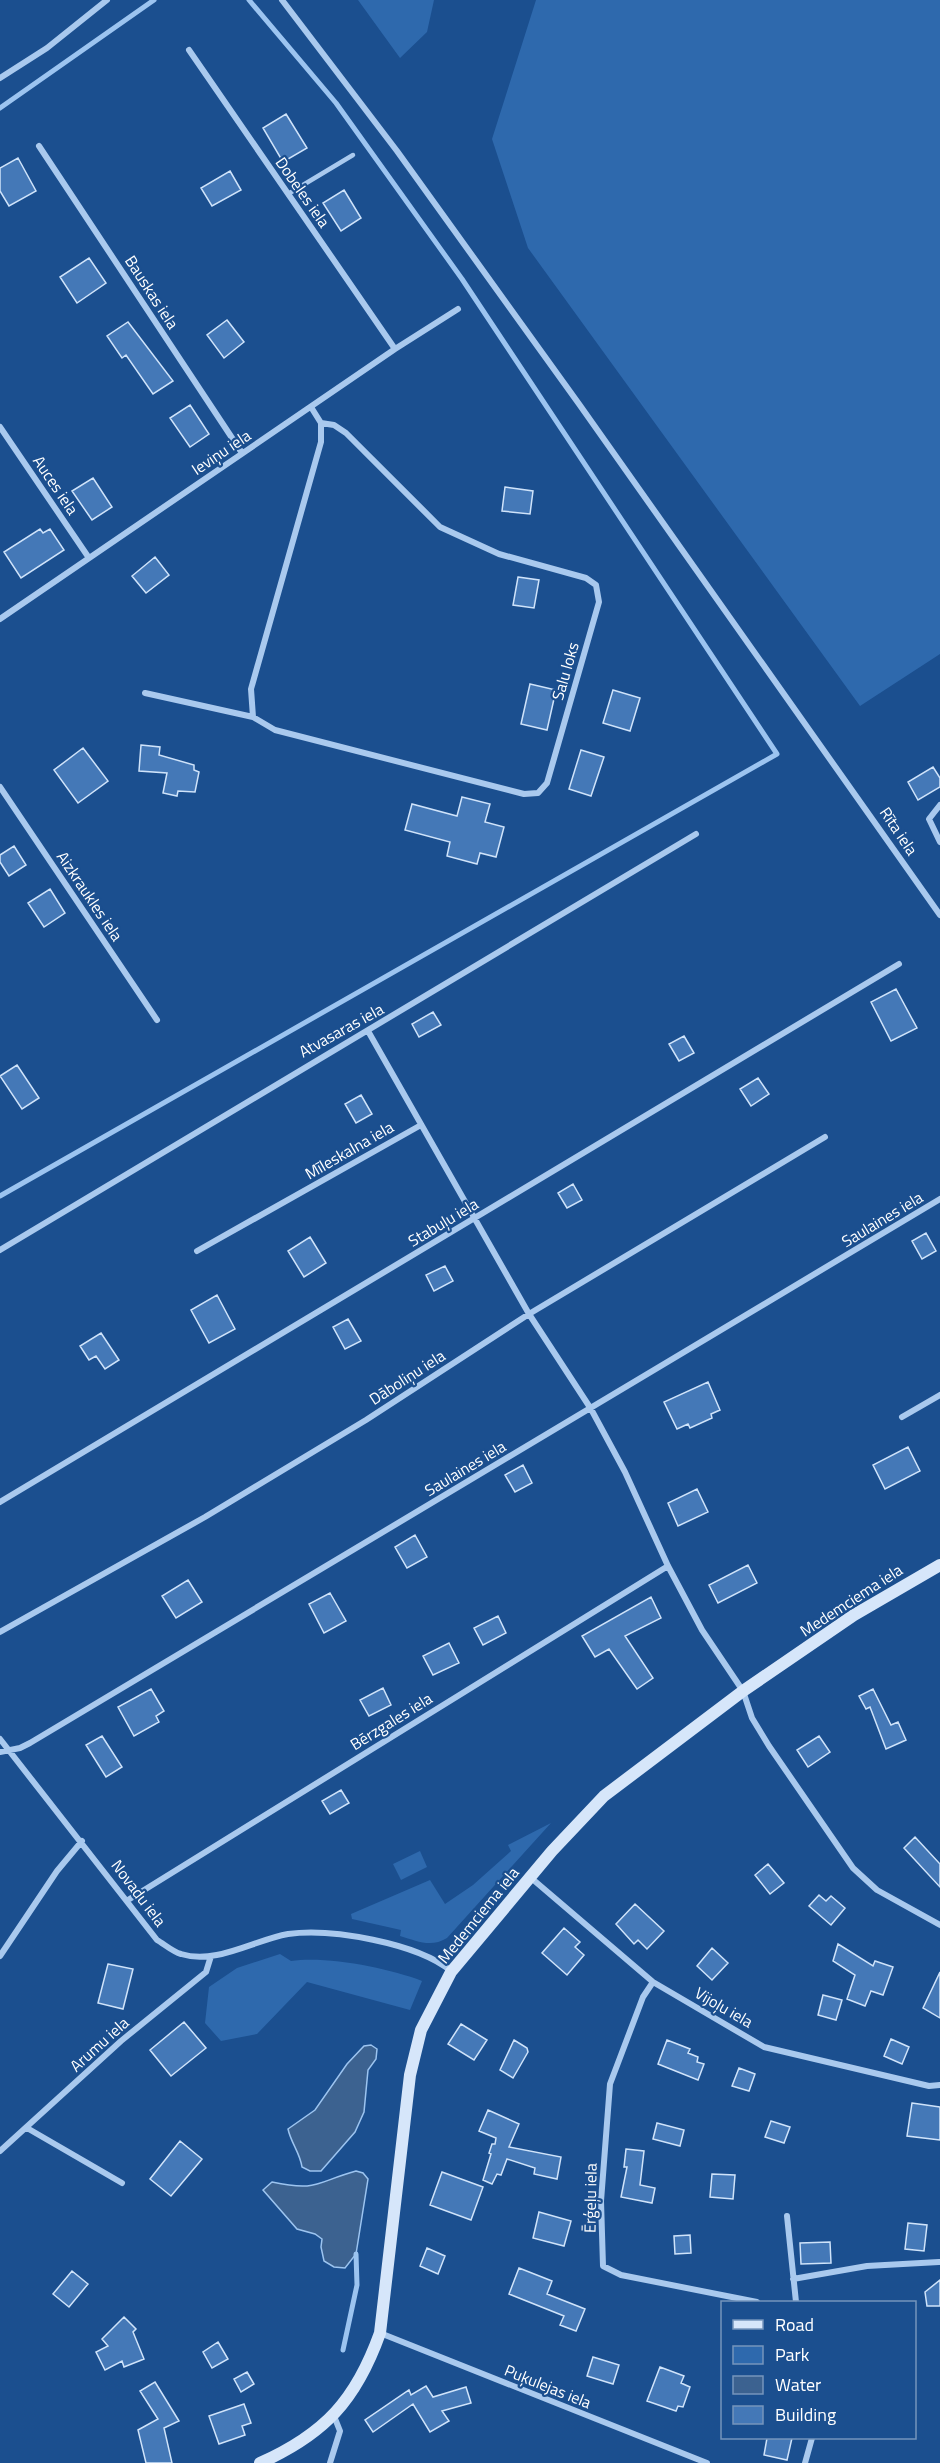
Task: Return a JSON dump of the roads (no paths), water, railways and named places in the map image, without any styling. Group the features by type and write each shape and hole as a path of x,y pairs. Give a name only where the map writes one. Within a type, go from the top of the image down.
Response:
{"street":[{"name":"Rīta iela","path":"282,0 397,151 579,404 940,915"},
{"path":"0,78 47,48 105,1"},
{"name":"Dobeles iela","path":"189,50 395,349"},
{"name":"Bauskas iela","path":"39,146 242,453"},
{"name":"Ieviņu iela","path":"0,619 395,349 458,309"},
{"path":"253,717 251,689 321,442 321,423 311,407"},
{"name":"Salu loks","path":"145,693 253,717 275,730 524,794 538,793 547,783 599,602 596,585 586,578 499,554 440,528 346,433 333,425 321,423"},
{"name":"Auces iela","path":"0,427 89,558"},
{"name":"Aizkraukles iela","path":"0,787 157,1020"},
{"path":"940,805 929,819 940,842"},
{"name":"Atvasaras iela","path":"0,1250 696,834"},
{"name":"Stabuļu iela","path":"0,1502 899,964"},
{"path":"369,1031 529,1314 591,1409 625,1472 668,1566 702,1630 743,1691 752,1718 853,1868 877,1890 940,1925"},
{"name":"Mīleskalna iela","path":"197,1251 421,1125"},
{"name":"Dāboliņu iela","path":"0,1632 215,1511 366,1420 529,1314 825,1137"},
{"name":"Saulaines iela","path":"0,1752 30,1743 940,1199"},
{"path":"902,1417 940,1395"},
{"name":"Medemciema iela","path":"260,2463 318,2430 334,2416 356,2388 380,2333 410,2075 421,2030 451,1972 530,1877 604,1796 743,1691 854,1615 940,1565"},
{"name":"Bērzgales iela","path":"128,1900 668,1566"},
{"name":"Novadu iela","path":"0,1739 82,1841 157,1940 181,1954 211,1956 287,1934 309,1932 341,1935 408,1951 442,1964 451,1972"},
{"path":"0,1956 57,1871 82,1841"},
{"name":"Vijoļu iela","path":"530,1877 653,1982 764,2047 834,2066 929,2086 940,2085"},
{"name":"Arumu iela","path":"0,2151 121,2041 206,1972 211,1956"},
{"name":"Ērģeļu iela","path":"653,1982 643,1997 610,2084 601,2201 603,2266 621,2275 752,2301"},
{"path":"27,2128 122,2183"},
{"path":"787,2216 796,2301"},
{"path":"793,2279 867,2266 939,2262"},
{"name":"Puķulejas iela","path":"380,2333 707,2463"},
{"path":"330,2463 340,2431 334,2416"},
{"path":"805,2463 812,2439"}],"lane":[{"path":"288,194 352,155"}],"water":[{"path":"371,2045 377,2049 376,2059 368,2070 364,2112 355,2132 321,2171 310,2171 302,2167 288,2129 315,2110 347,2064 364,2046"},
{"path":"356,2171 363,2173 368,2179 356,2254 345,2268 334,2267 324,2261 322,2239 315,2234 297,2229 263,2190 272,2182 308,2186"}],"waterway":[{"path":"0,108 154,0"},
{"path":"0,1196 777,754 462,279 336,103 249,0"},
{"path":"343,2350 357,2285 356,2254"}]}
